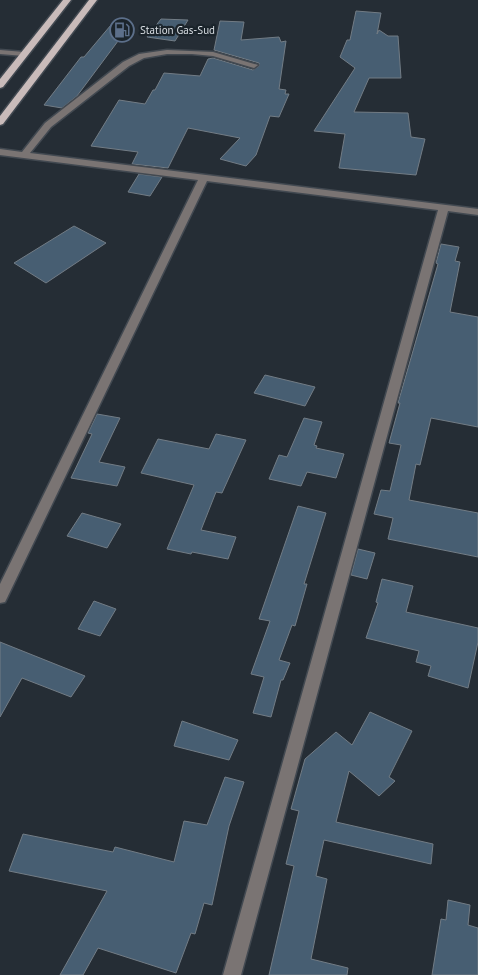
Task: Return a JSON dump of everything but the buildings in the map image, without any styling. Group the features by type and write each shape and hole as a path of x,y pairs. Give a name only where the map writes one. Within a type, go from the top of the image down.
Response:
{"main road":[{"path":"0,85 67,0"},
{"path":"0,122 93,0"}],"street":[{"path":"0,52 24,54"},
{"path":"24,155 48,125 126,64 142,56 167,52 192,52 213,54 254,65"},
{"path":"0,152 478,212"},
{"path":"0,598 204,177"},
{"path":"232,975 444,207"}],"place":[{"name":"Station Gas-Sud","path":"122,30"}]}
